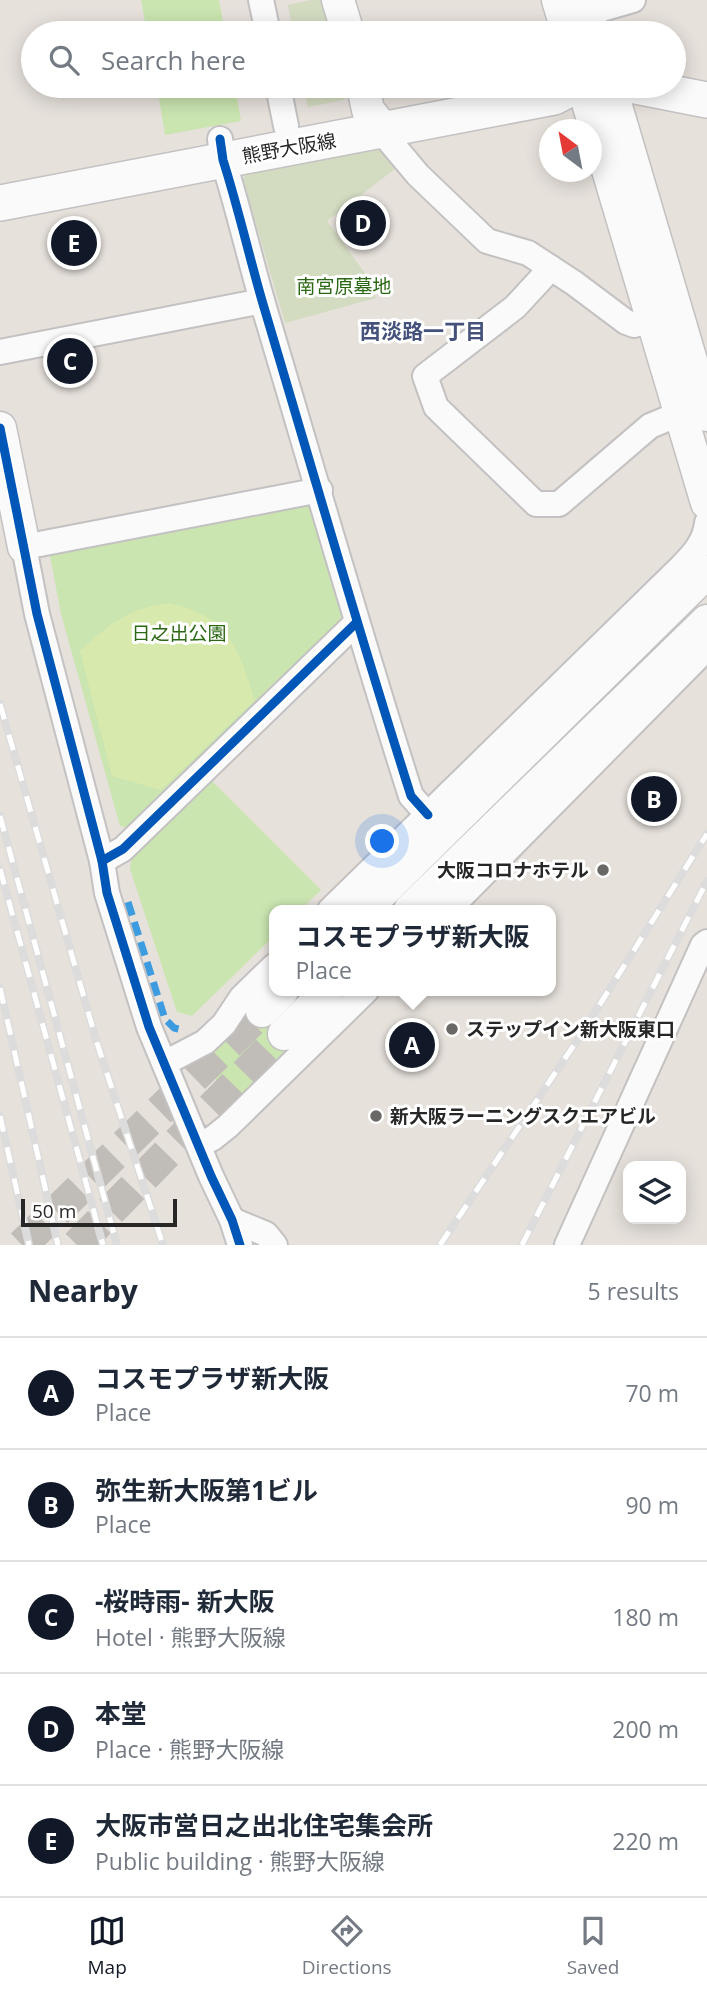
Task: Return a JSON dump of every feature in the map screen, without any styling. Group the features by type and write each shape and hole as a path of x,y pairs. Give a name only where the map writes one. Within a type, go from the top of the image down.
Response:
{"main road":[{"path":"686,96 707,100"},
{"name":"熊野大阪線","path":"0,182 222,150 286,126 432,98"},
{"name":"熊野大阪線","path":"0,203 222,150 372,109 539,98"}],"street":[{"path":"261,0 265,21"},
{"path":"338,0 344,21"},
{"path":"558,0 583,20 632,0"},
{"path":"280,98 286,126"},
{"path":"587,98 653,319 694,414"},
{"path":"614,98 700,359 694,414 707,503"},
{"path":"372,109 387,138 418,175 487,241 528,253 626,322 634,325 653,319"},
{"path":"222,150 262,301 320,491 356,623 411,796 428,815"},
{"path":"551,268 515,307 425,376 436,407 536,504 559,504 650,426 694,414"},
{"path":"0,352 262,301"},
{"path":"0,428 37,614 102,861 107,893 149,1027 232,1220 240,1245"},
{"path":"24,547 320,491"},
{"path":"335,905 680,568 697,550 707,523"},
{"path":"369,905 707,572"},
{"path":"415,905 707,621"},
{"path":"102,861 123,849 356,623"},
{"path":"453,905 707,648"},
{"path":"567,1245 703,944 707,942"},
{"path":"164,1063 205,1041 224,1024 242,997 269,971"},
{"path":"284,1034 323,996"},
{"path":"200,1145 228,1126 361,996"},
{"path":"232,1220 267,1234 275,1245"}],"green space":[{"path":"141,0 219,0 223,21 145,21"},
{"path":"324,0 330,21 291,21 288,5"},
{"path":"159,98 237,98 241,121 165,135"},
{"path":"306,98 345,98 344,100 308,107"},
{"name":"南宮原墓地","path":"374,146 386,149 400,165 327,221 369,279 376,298 285,323 243,179 248,170"},
{"name":"日之出公園","path":"302,501 311,506 342,611 338,628 132,829 120,826 61,614 50,556 54,548"},
{"path":"170,603 206,617 229,637 243,665 255,700 161,790 112,776 80,651 121,618 155,605"},
{"path":"210,779 321,890 305,905 269,905 269,941 192,1016 177,1012 130,869 132,853"},
{"path":"251,1000 295,1045 233,1106 222,1095 206,1056 232,1031"}],"tunnel":[{"path":"22,1245 262,1011"},
{"path":"77,1245 284,1034"}],"railway":[{"path":"0,704 97,1043 163,1245"},
{"path":"0,816 117,1245"},
{"path":"440,1245 580,1036 707,834"},
{"path":"0,869 103,1245"},
{"path":"522,1245 707,881"},
{"path":"0,988 58,1245"},
{"path":"0,1116 29,1245"}],"marked path":[{"path":"128,902 165,1019 174,1028 183,1030"}],"cycle path":[{"path":"220,139 223,160 263,304 373,673 411,796 428,815"},
{"path":"0,428 37,614 102,861 107,893 149,1027 232,1220 240,1245"},
{"path":"102,861 123,849 356,623"}],"place":[{"name":"本堂","path":"363,223"},
{"name":"大阪市営日之出北住宅集会所","path":"74,243"},
{"name":"-桜時雨- 新大阪","path":"70,361"},
{"name":"弥生新大阪第1ビル","path":"654,799"},
{"name":"大阪コロナホテル","path":"603,870"},
{"name":"ステップイン新大阪東口","path":"452,1029"},
{"name":"コスモプラザ新大阪","path":"412,1045"},
{"name":"新大阪ラーニングスクエアビル","path":"376,1116"}],"district":[{"name":"西淡路一丁目","path":"423,331"}]}
